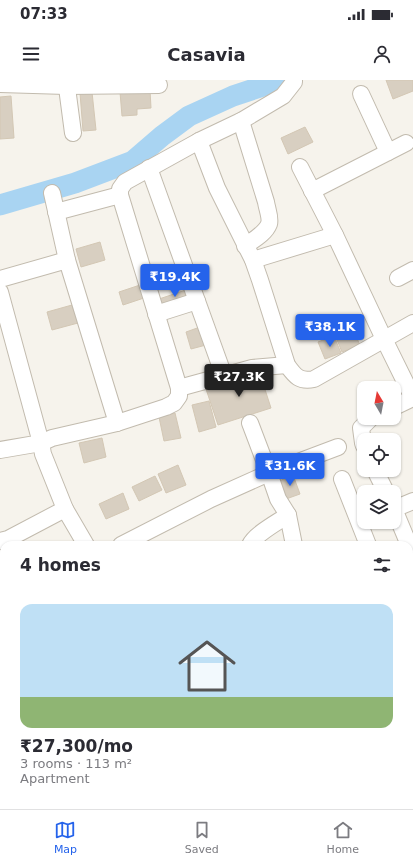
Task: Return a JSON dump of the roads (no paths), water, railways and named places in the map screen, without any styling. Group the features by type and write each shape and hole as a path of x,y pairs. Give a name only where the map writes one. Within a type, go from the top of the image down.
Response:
{"street":[{"path":"0,450 42,443 52,438 117,423 174,403 179,396 179,388 120,195 120,189 125,182 149,168 199,141 241,121 283,96 294,81"},
{"path":"0,84 66,83 159,85"},
{"path":"66,83 73,133"},
{"path":"361,94 388,152"},
{"path":"241,121 269,215 269,223 264,231 245,246"},
{"path":"199,141 217,188 252,260 260,280 287,365 294,374 300,379 314,379 413,323"},
{"path":"312,190 406,143"},
{"path":"300,167 335,235 413,398 401,404"},
{"path":"149,168 224,376"},
{"path":"52,193 67,260 117,423"},
{"path":"56,212 120,195"},
{"path":"252,260 335,235"},
{"path":"0,279 67,260"},
{"path":"398,278 413,270"},
{"path":"0,292 42,443 43,454 65,509 84,541"},
{"path":"156,314 197,301"},
{"path":"179,388 252,368 287,365"},
{"path":"250,423 270,473 278,499 288,515 293,541"},
{"path":"129,541 211,500 270,473 338,447"},
{"path":"342,479 366,541"},
{"path":"401,506 413,501"},
{"path":"0,541 8,539 65,509"},
{"path":"252,541 258,535 288,515"},
{"path":"401,526 407,541"}],"waterway":[{"path":"0,205 75,183 133,161 162,136 189,116 233,96 286,80"}]}
